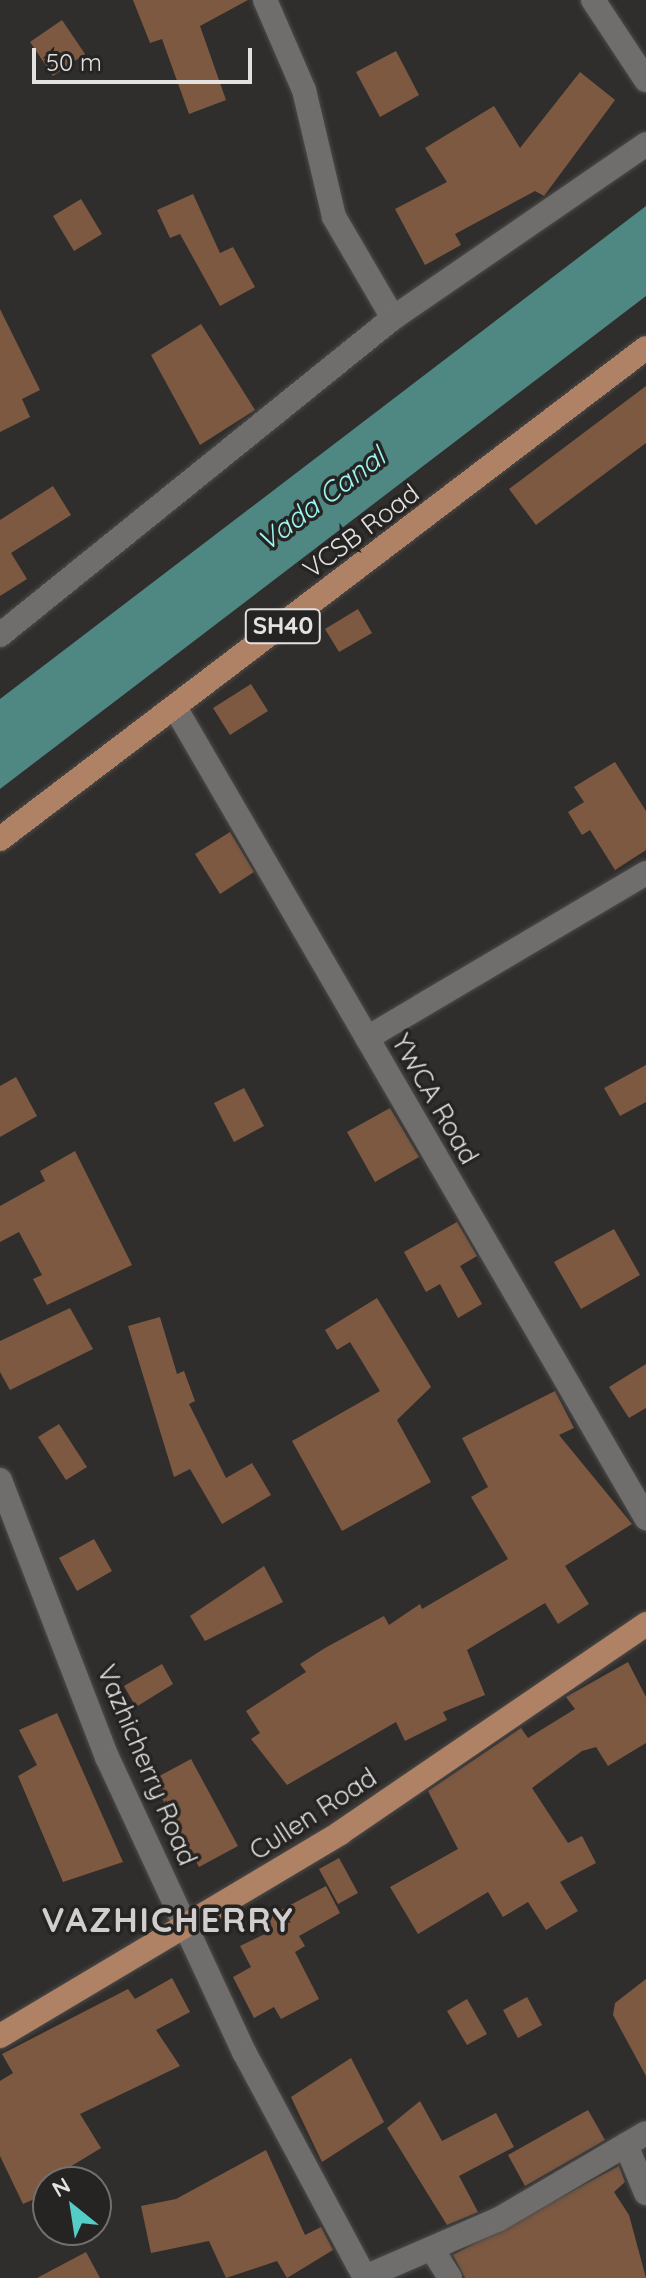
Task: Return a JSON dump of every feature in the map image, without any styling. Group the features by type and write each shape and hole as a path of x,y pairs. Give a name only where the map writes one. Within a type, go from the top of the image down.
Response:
{"main road":[{"name":"VCSB Road","path":"0,839 176,709 646,348"},
{"name":"Cullen Road","path":"0,2036 340,1833 646,1624"}],"street":[{"path":"265,0 304,90 334,217 393,318"},
{"path":"593,0 646,80"},
{"path":"0,635 393,318 646,144"},
{"name":"YWCA Road","path":"176,709 646,1518"},
{"path":"367,1038 646,873"},
{"name":"Vazhicherry Road","path":"0,1480 107,1757 244,2052 365,2277"},
{"path":"365,2277 499,2219 636,2139 646,2193"},
{"path":"432,2249 450,2278"}],"water":[{"name":"Vada Canal","path":"646,206 646,296 0,789 0,699"}],"building":[{"path":"133,0 248,0 200,26 226,100 189,114 162,39 150,43"},
{"path":"62,20 85,54 53,76 30,42"},
{"path":"396,51 419,95 380,117 356,72"},
{"path":"580,72 615,100 544,196 535,191 455,234 461,245 425,265 395,209 447,182 425,148 494,106 520,148"},
{"path":"193,194 220,253 233,247 255,287 220,306 180,234 170,238 157,210"},
{"path":"81,199 102,234 74,251 53,216"},
{"path":"0,309 40,390 22,399 30,417 0,432"},
{"path":"201,324 255,410 200,445 151,355"},
{"path":"646,386 646,443 536,525 509,489"},
{"path":"53,486 71,515 11,553 27,579 0,596 0,520"},
{"path":"358,609 372,633 339,652 325,629"},
{"path":"251,684 268,711 230,735 213,708"},
{"path":"615,762 646,811 646,850 615,870 590,830 582,835 568,812 584,802 574,787"},
{"path":"230,832 254,872 220,894 195,854"},
{"path":"646,1065 646,1102 620,1116 604,1088"},
{"path":"16,1077 37,1116 0,1137 0,1086"},
{"path":"244,1088 264,1126 234,1142 214,1103"},
{"path":"390,1108 419,1157 375,1182 347,1132"},
{"path":"75,1151 132,1265 47,1305 33,1279 42,1275 19,1232 0,1242 0,1206 45,1181 40,1171"},
{"path":"457,1222 477,1256 460,1266 482,1304 458,1318 440,1284 426,1292 404,1252"},
{"path":"614,1229 640,1275 581,1309 554,1262"},
{"path":"377,1298 431,1387 397,1420 431,1482 342,1531 292,1441 380,1391 350,1342 337,1350 325,1330"},
{"path":"70,1308 93,1349 10,1390 0,1372 0,1341"},
{"path":"160,1317 177,1374 184,1371 195,1401 189,1404 226,1478 252,1463 271,1495 222,1524 190,1469 174,1477 128,1326"},
{"path":"646,1364 646,1408 629,1418 609,1387"},
{"path":"555,1391 574,1428 559,1435 632,1524 565,1566 589,1604 558,1624 545,1603 467,1650 485,1695 443,1712 447,1720 405,1741 396,1722 287,1785 251,1739 260,1733 246,1711 306,1672 300,1664 325,1648 384,1616 389,1625 420,1604 422,1609 508,1559 471,1497 488,1487 462,1438"},
{"path":"59,1424 87,1467 66,1480 38,1437"},
{"path":"94,1539 112,1571 77,1591 59,1558"},
{"path":"264,1566 283,1602 205,1641 190,1616"},
{"path":"628,1662 646,1697 646,1743 608,1766 596,1747 582,1751 532,1788 568,1843 582,1836 596,1863 560,1882 578,1911 546,1930 528,1902 503,1917 488,1892 418,1934 390,1887 458,1849 428,1791 521,1728 528,1738 575,1709 566,1697"},
{"path":"162,1664 173,1684 136,1707 124,1686"},
{"path":"57,1713 123,1862 63,1882 18,1776 37,1765 19,1730"},
{"path":"191,1759 238,1846 199,1867 152,1780"},
{"path":"339,1858 358,1893 338,1904 319,1869"},
{"path":"326,1886 340,1913 299,1936 305,1946 295,1952 319,1999 281,2019 274,2007 254,2018 233,1977 251,1967 240,1946 271,1931 264,1919"},
{"path":"172,1978 190,2012 156,2030 180,2066 80,2114 101,2148 71,2166 32,2166 32,2200 23,2204 0,2156 0,2081 13,2073 2,2054 128,1989 135,1999"},
{"path":"646,1979 646,2076 613,2015 615,2003"},
{"path":"527,1997 542,2025 518,2038 503,2010"},
{"path":"467,1999 487,2034 467,2045 447,2011"},
{"path":"351,2058 384,2122 322,2162 291,2097"},
{"path":"420,2101 442,2141 496,2113 514,2147 459,2176 478,2212 447,2225 387,2128"},
{"path":"588,2110 605,2140 525,2186 508,2155"},
{"path":"266,2150 305,2235 321,2227 333,2250 287,2278 277,2261 226,2278 209,2241 151,2253 141,2206 176,2199"},
{"path":"619,2166 625,2182 614,2192 629,2215 646,2278 465,2278 453,2255"},
{"path":"86,2252 100,2278 37,2278"}],"district":[{"name":"VAZHICHERRY","path":"168,1920"}]}
